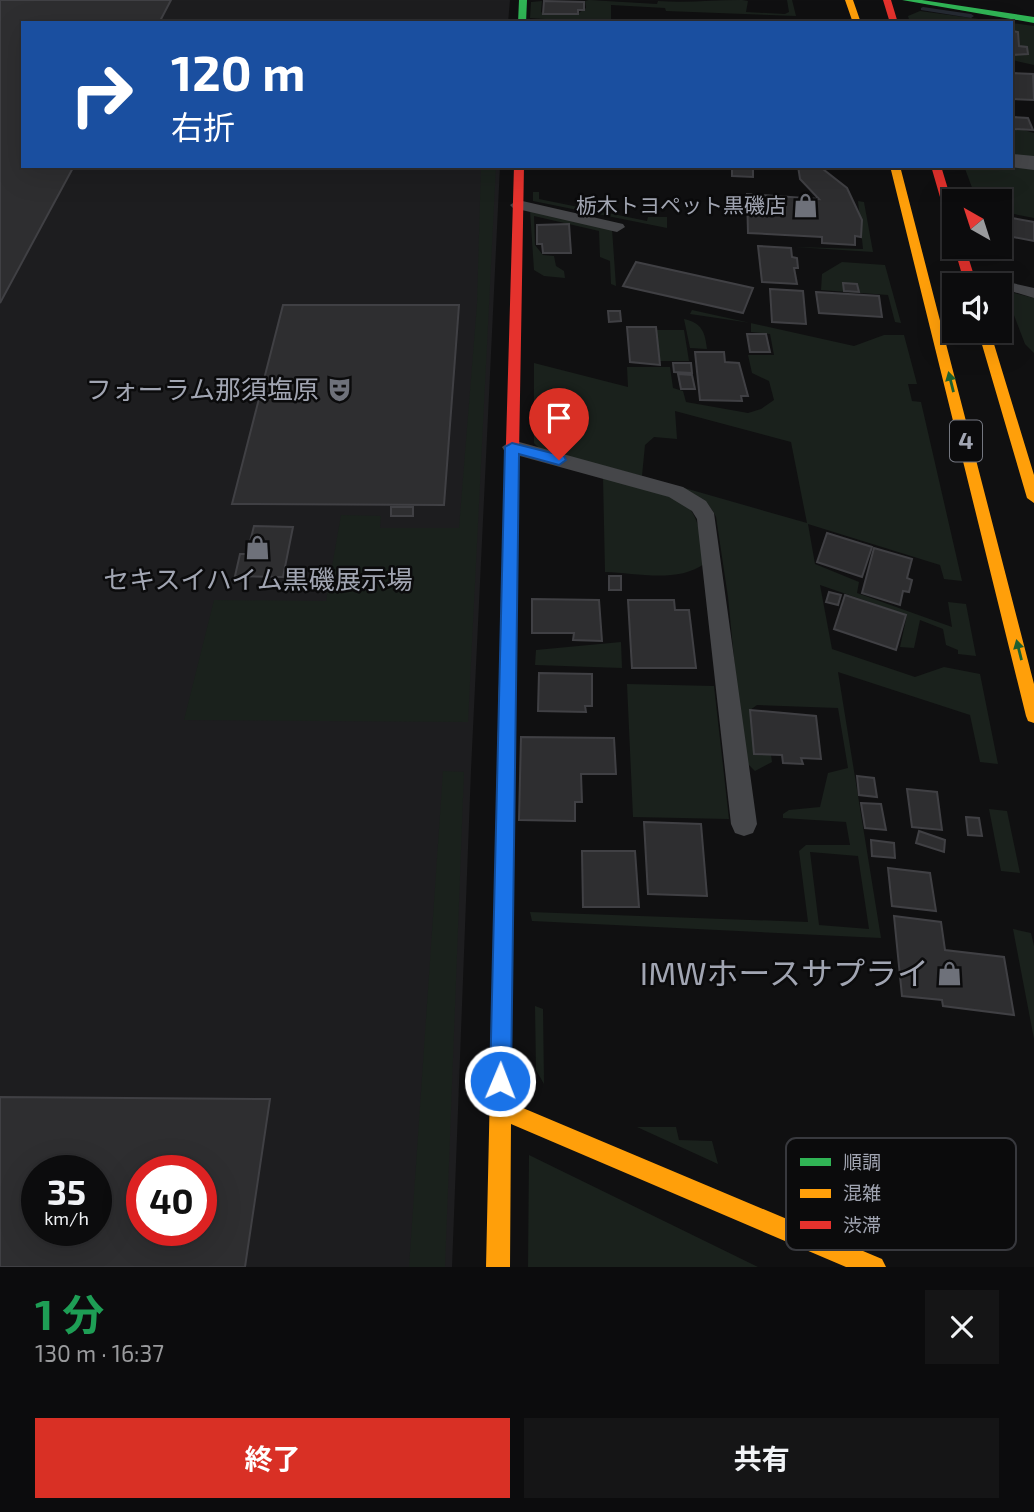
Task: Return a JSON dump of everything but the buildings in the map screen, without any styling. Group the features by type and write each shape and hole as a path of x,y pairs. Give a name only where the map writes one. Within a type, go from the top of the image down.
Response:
{"main road":[{"path":"522,21 523,0"},
{"path":"849,0 856,21"},
{"path":"887,0 893,21"},
{"path":"906,0 1034,20"},
{"path":"498,1267 519,168"},
{"name":"4","path":"896,168 1034,716"},
{"path":"937,168 943,189"},
{"name":"4","path":"989,343 1024,434 1034,498"},
{"path":"500,1109 786,1230"},
{"path":"834,1250 874,1267"}],"street":[{"path":"1013,161 1034,163"}],"lane":[{"path":"518,205 617,227"},
{"path":"1012,288 1034,293"},
{"path":"512,447 676,492 689,497 707,518 744,824"}],"shaded area":[{"path":"0,0 510,0 508,21 21,21 21,168 500,168 471,770 452,1267 0,1267"},
{"path":"742,0 748,1 746,12 785,14 789,12 787,0 792,0 796,16 666,11 665,8 611,5 611,21 545,21 530,18 531,2 542,1 541,12 545,15 576,15 586,8 585,1 657,4 658,1"},
{"path":"920,11 993,21 909,21 908,16"},
{"path":"1013,23 1034,26 1034,65 1013,60"},
{"path":"1013,117 1017,128 1034,133 1034,218 1012,214 1012,189 973,189 965,168 1013,168"},
{"path":"481,168 496,168 468,722 184,720 214,600 326,601 341,515 381,516 380,528 459,528 477,304"},
{"path":"533,192 539,192 539,199 647,221 648,217 667,217 667,228 533,201"},
{"path":"858,201 864,202 873,252 795,247 863,249"},
{"path":"530,211 612,229 616,286 611,284 610,261 600,257 599,231 534,216 535,245 543,255 554,256 556,266 564,271 565,278 544,276 534,270"},
{"path":"842,262 885,265 901,323 895,322 888,295 821,290 822,274"},
{"path":"1012,292 1034,298 1034,353 1025,344 1012,310"},
{"path":"692,310 750,323 690,314"},
{"path":"684,319 702,329 707,349 690,348"},
{"path":"751,323 854,346 884,335 904,335 917,384 908,384 912,401 921,402 962,581 944,579 940,565 808,524 815,564 859,582 857,593 952,627 948,602 966,604 976,656 958,654 958,650 946,645 943,629 920,620 914,648 900,647 907,615 820,585 832,649 915,677 944,667 980,674 998,764 980,762 970,715 838,672 881,938 532,921 530,912 808,922 799,851 806,845 850,845 846,822 783,818 783,814 789,810 820,807 828,773 848,768 838,708 757,705 750,710 754,754 771,755 772,762 755,771 744,760 728,597 716,517 706,503 681,487 807,523 791,442 675,411 677,439 654,437 645,445 642,476 540,449 534,443 534,363 628,387 627,367 670,367 673,388 683,391 686,402 748,413 761,409 774,400 769,381 752,373 748,355 774,355 770,334 751,332","holes":["810,852 858,856 869,929 819,925"]},
{"path":"656,330 684,330 689,361 660,361"},
{"path":"603,477 681,500 688,506 701,537 704,564 694,570 669,575 605,572"},
{"path":"621,642 622,668 535,665 536,650"},
{"path":"627,684 714,686 729,819 633,817"},
{"path":"443,771 464,772 445,1267 409,1267"},
{"path":"989,809 1007,811 1020,873 1001,871"},
{"path":"1013,929 1031,933 1034,946 1034,1039"},
{"path":"535,1006 543,1009 544,1084 536,1070"},
{"path":"637,1127 676,1127 679,1140 712,1141 718,1164"},
{"path":"529,1155 758,1267 528,1267"}],"waterway":[{"path":"923,9 971,16"}],"traffic: fast":[{"path":"522,21 523,0"},
{"path":"906,0 1034,20"}],"traffic: slow":[{"path":"849,0 856,21"},
{"path":"896,168 1034,716"},
{"path":"988,343 1034,498"},
{"path":"498,1267 507,684"},
{"path":"500,1109 786,1230"},
{"path":"834,1250 874,1267"}],"traffic: jam":[{"path":"887,0 893,21"},
{"path":"507,684 519,168"},
{"path":"937,168 943,189"},
{"path":"963,259 967,273"}],"place":[{"name":"栃木トヨペット黒磯店","path":"806,206"},
{"name":"フォーラム那須塩原","path":"339,390"},
{"name":"セキスイハイム黒磯展示場","path":"258,548"},
{"name":"IMWホースサプライ","path":"949,974"}],"route":[{"path":"500,1081 512,447 559,460"}]}
